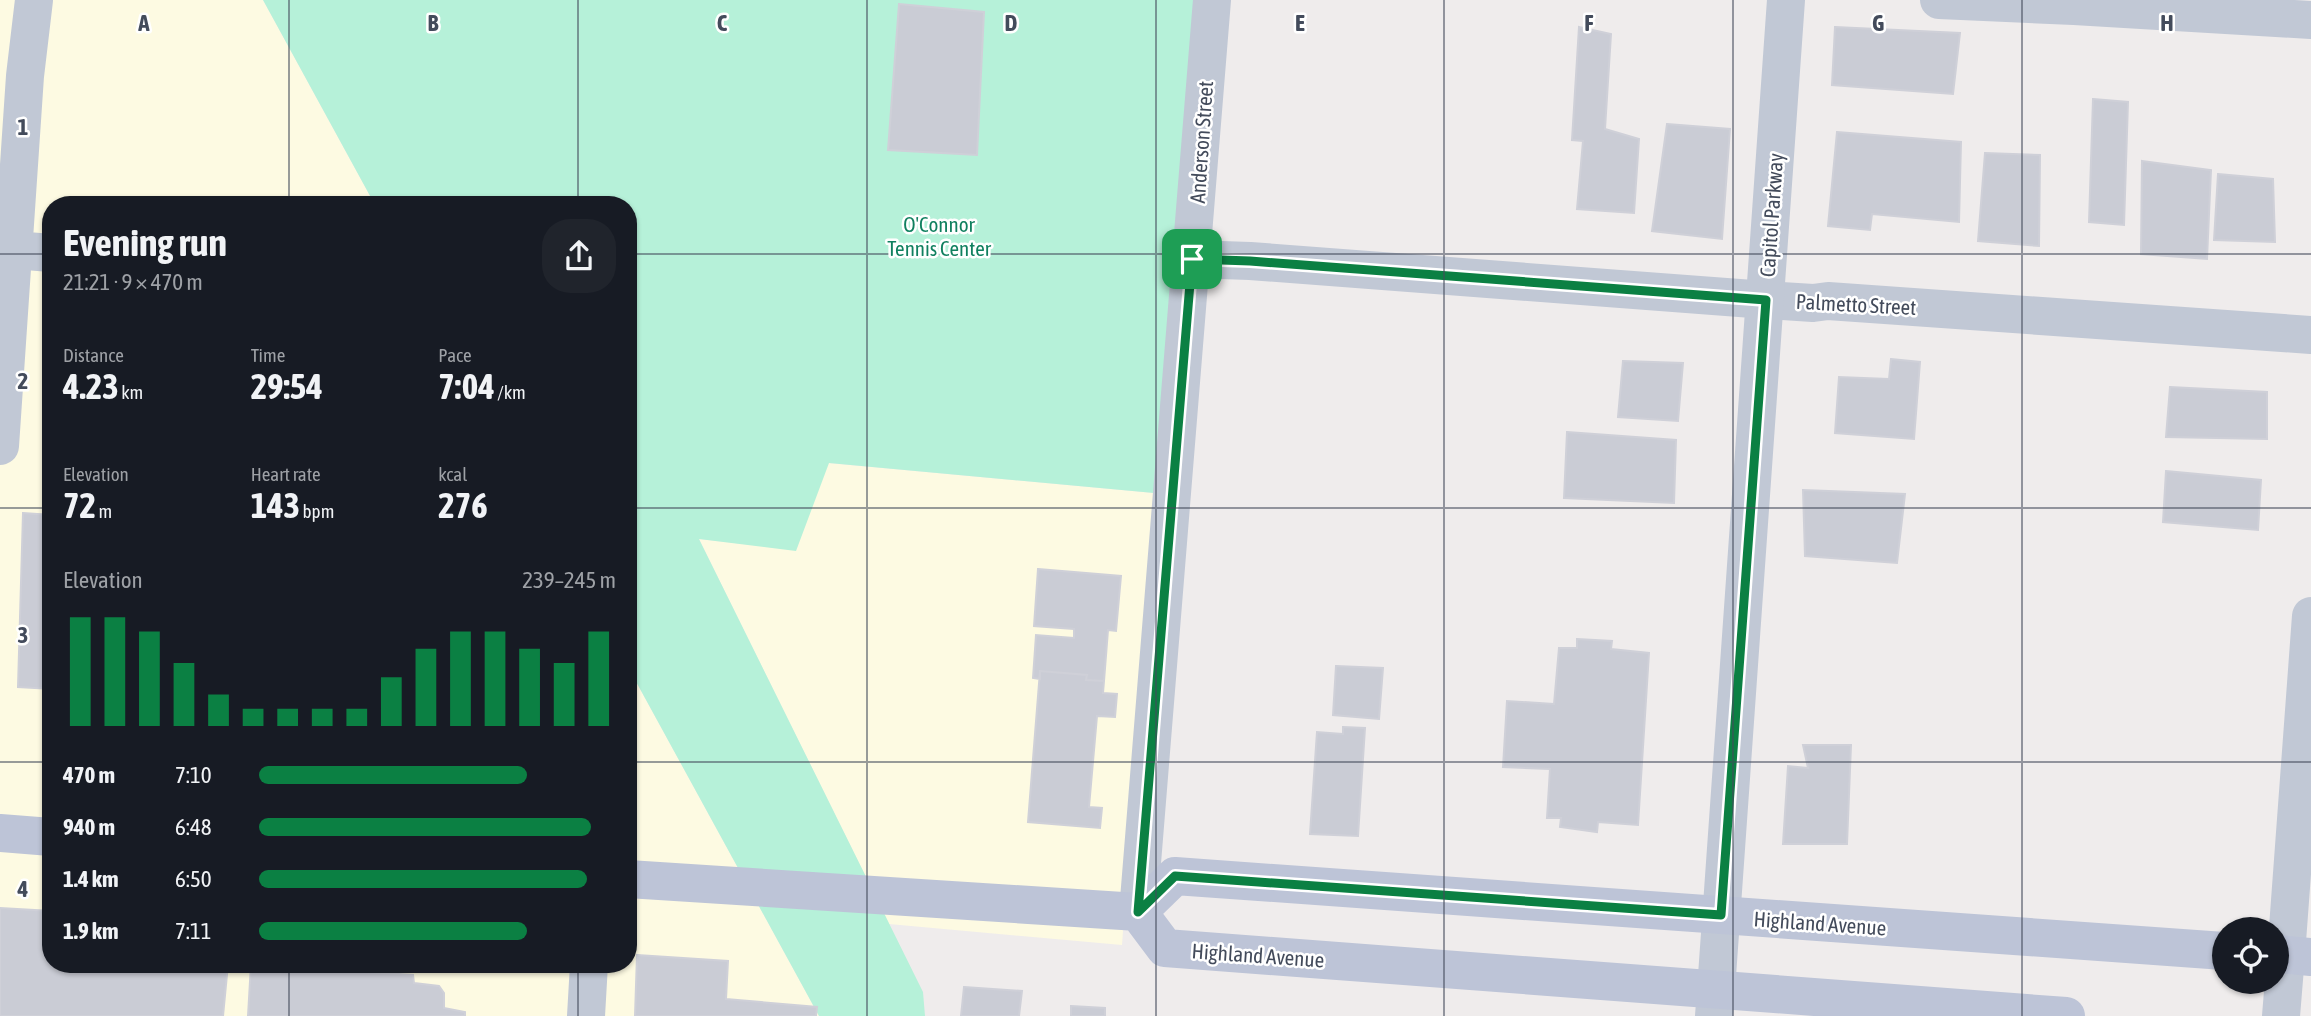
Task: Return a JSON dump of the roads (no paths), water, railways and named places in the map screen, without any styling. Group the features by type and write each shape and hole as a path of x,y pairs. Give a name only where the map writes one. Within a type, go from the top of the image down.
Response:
{"main road":[{"path":"0,833 42,836"},
{"name":"Highland Avenue","path":"2066,1016 1715,1003 1165,947 1138,912 1175,876 2212,950"},
{"path":"637,879 1138,912"}],"street":[{"path":"0,446 32,252 25,76 34,0"},
{"name":"Anderson Street","path":"1138,912 1212,0"},
{"name":"Capitol Parkway","path":"1715,1003 1786,0"},
{"path":"1939,0 2311,20"},
{"name":"Palmetto Street","path":"1192,259 2311,335"},
{"path":"2281,1016 2291,955 2311,617"},
{"path":"586,1016 588,973"}],"park label":[{"name":"O'Connor Tennis Center","path":"939,236"}]}
